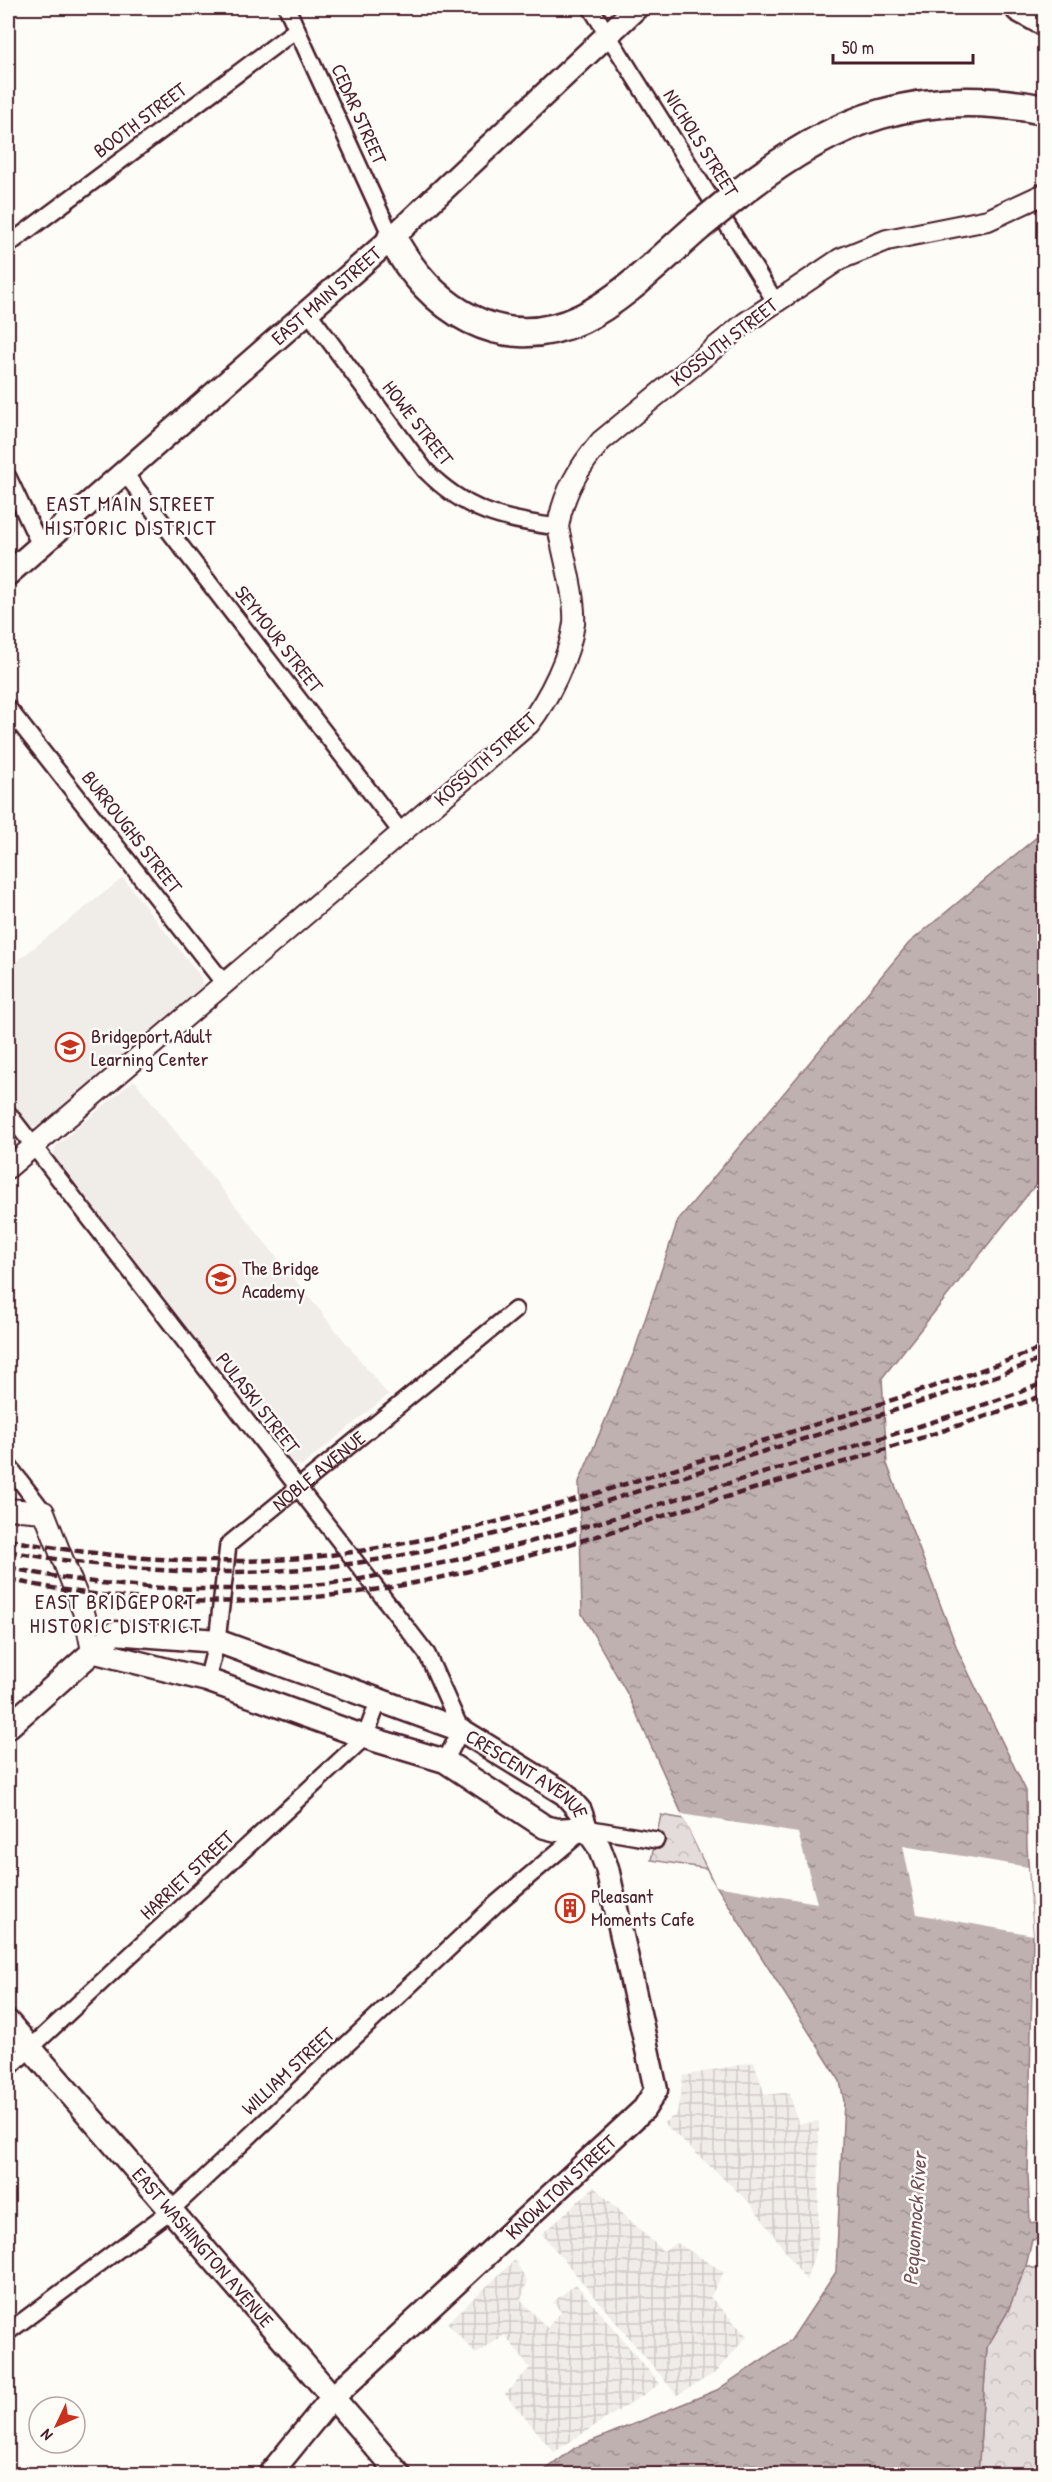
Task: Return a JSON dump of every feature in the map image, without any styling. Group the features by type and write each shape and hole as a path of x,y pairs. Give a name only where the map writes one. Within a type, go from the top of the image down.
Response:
{"highway":[{"path":"1020,8 1044,21"},
{"path":"392,238 416,276 444,303 485,325 511,331 529,332 565,325 596,310 737,195 789,156 825,134 864,118 925,104 988,102 1044,110"}],"main road":[{"name":"EAST MAIN STREET","path":"8,574 392,238 636,8"},
{"name":"CRESCENT AVENUE","path":"114,1633 217,1641 461,1730 565,1794 580,1811 586,1828 557,1830 545,1827 445,1761 365,1737 207,1680 92,1651 114,1633"},
{"path":"8,1727 92,1651"},
{"name":"KNOWLTON STREET","path":"270,2475 331,2398 644,2109 656,2090 607,1868 599,1847 586,1828"},
{"name":"EAST WASHINGTON AVENUE","path":"8,2022 399,2475"}],"street":[{"name":"CEDAR STREET","path":"287,8 392,238"},
{"name":"NICHOLS STREET","path":"591,8 775,301"},
{"name":"BOOTH STREET","path":"8,244 297,29"},
{"name":"KOSSUTH STREET","path":"8,1168 223,982 529,724 546,702 557,678 574,623 558,527 570,484 582,464 601,441 775,301 840,259 862,248 887,240 988,220 1044,194"},
{"name":"HOWE STREET","path":"308,312 424,470 442,488 482,512 517,521 558,527"},
{"name":"SEYMOUR STREET","path":"123,471 401,832"},
{"path":"8,477 40,545"},
{"name":"BURROUGHS STREET","path":"8,708 223,982"},
{"name":"PULASKI STREET","path":"8,1113 427,1654 461,1730"},
{"name":"NOBLE AVENUE","path":"207,1680 217,1641 228,1545 515,1310"},
{"path":"8,1465 44,1512 85,1616 92,1651"},
{"path":"8,1509 44,1512"},
{"name":"HARRIET STREET","path":"8,2069 365,1737 379,1700"},
{"path":"445,1761 461,1730"},
{"path":"586,1828 656,1839"},
{"name":"WILLIAM STREET","path":"8,2332 170,2211 497,1904 586,1828"}],"shaded area":[{"name":"Bridgeport Adult Learning Center","path":"123,878 201,977 202,986 38,1126 29,1127 8,1101 8,968"},
{"name":"The Bridge Academy","path":"134,1080 388,1395 302,1466 290,1462 53,1154 56,1146"},
{"path":"754,2062 765,2095 789,2092 799,2124 819,2121 818,2243 806,2280 751,2204 663,2123 677,2114 683,2076"},
{"path":"594,2187 663,2251 677,2243 724,2272 710,2297 747,2336 715,2373 677,2395 542,2234"},
{"path":"515,2260 527,2282 521,2300 547,2328 561,2312 553,2302 576,2284 660,2384 554,2452 505,2394 530,2368 505,2335 476,2354 447,2323"}],"green space":[{"path":"661,1815 797,1838 813,1885 651,1860"},
{"path":"1026,2266 1044,2271 1044,2474 978,2474 987,2347 1007,2313"}],"water":[{"name":"Pequonnock River","path":"1044,831 1044,1174 882,1378 887,1464 958,1651 1026,1791 1033,1935 1028,2174 1030,2222 1044,2226 1044,2238 1032,2240 1026,2266 1007,2313 987,2347 978,2474 540,2474 575,2448 717,2390 791,2340 836,2272 844,2101 840,2081 710,1876 629,1697 582,1614 579,1482 635,1350 678,1220 909,943"}],"pier":[{"path":"681,1814 798,1833 817,1903 716,1886"},
{"path":"903,1846 1028,1867 1033,1935 917,1914"}],"railway":[{"path":"8,1540 83,1552 198,1561 312,1557 416,1541 518,1516 618,1486 923,1390 1044,1347"},
{"path":"8,1551 86,1563 204,1572 323,1567 425,1551 575,1511 925,1401 1044,1358"},
{"path":"8,1567 87,1581 169,1588 253,1589 357,1580 476,1555 556,1535 879,1438 1044,1383"},
{"path":"8,1579 91,1594 218,1602 302,1598 391,1587 484,1567 576,1542 880,1451 1044,1395"}],"place":[{"name":"Bridgeport Adult Learning Center","path":"70,1047"},
{"name":"The Bridge Academy","path":"221,1279"},
{"name":"Pleasant Moments Cafe","path":"570,1908"}],"district":[{"name":"EAST MAIN STREET HISTORIC DISTRICT","path":"131,516"},
{"name":"EAST BRIDGEPORT HISTORIC DISTRICT","path":"116,1614"}]}
